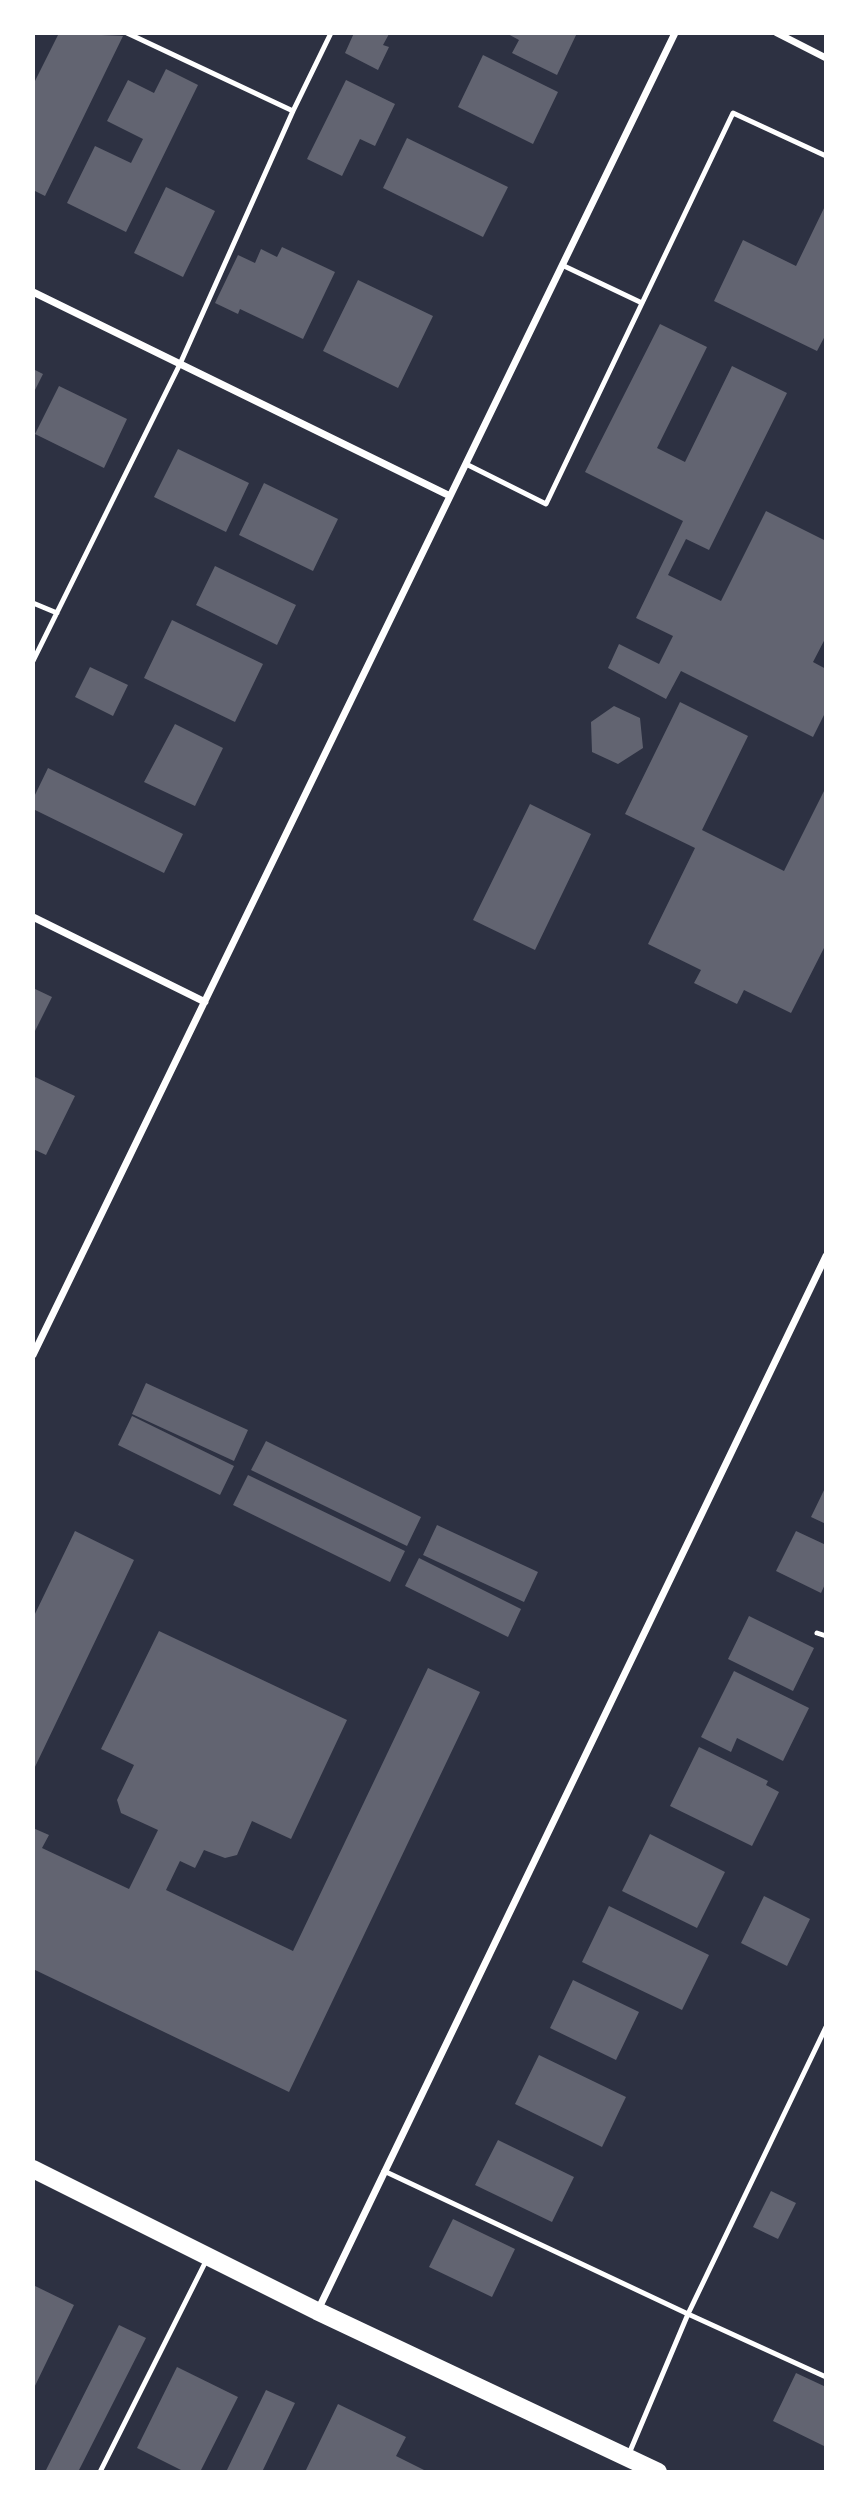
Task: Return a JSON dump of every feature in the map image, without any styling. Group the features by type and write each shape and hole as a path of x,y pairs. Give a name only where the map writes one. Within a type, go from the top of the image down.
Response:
{"main road":[{"path":"33,2169 317,2311 658,2472"}],"street":[{"path":"33,1355 675,33"},
{"path":"777,33 826,58"},
{"path":"33,292 450,496"},
{"path":"33,917 205,1002"},
{"path":"317,2311 826,1256"}],"lane":[{"path":"127,33 293,111"},
{"path":"33,661 180,364 293,111 331,33"},
{"path":"466,464 546,504 733,113 826,156"},
{"path":"562,265 642,303"},
{"path":"33,603 57,613"},
{"path":"817,1633 826,1636"},
{"path":"627,2457 688,2315 826,2027"},
{"path":"384,2171 826,2377"},
{"path":"100,2472 208,2256"}],"building":[{"path":"59,33 123,36 45,196 33,190 33,85"},
{"path":"354,33 389,34 383,45 389,47 378,70 345,53"},
{"path":"506,33 577,33 557,75 512,53 519,40"},
{"path":"483,55 558,92 533,144 458,107"},
{"path":"166,69 198,85 126,232 67,203 95,146 131,163 143,139 107,121 128,80 154,93"},
{"path":"346,80 395,104 375,146 360,139 342,176 307,159"},
{"path":"407,138 508,187 483,237 383,188"},
{"path":"166,187 215,211 183,277 134,253"},
{"path":"826,204 826,334 817,351 714,301 743,240 796,266"},
{"path":"282,247 335,272 303,339 240,309 238,314 215,303 238,255 255,263 261,249 277,257"},
{"path":"358,280 433,316 398,388 323,351"},
{"path":"660,324 707,347 657,448 685,462 732,366 787,393 709,550 686,539 668,575 721,601 766,511 826,541 826,637 813,662 826,669 826,711 813,737 681,671 666,699 608,668 619,644 659,664 673,636 636,618 683,521 585,472"},
{"path":"33,369 43,374 33,394"},
{"path":"59,386 127,419 104,468 35,434"},
{"path":"178,449 249,483 226,532 154,497"},
{"path":"264,483 338,519 313,571 239,535"},
{"path":"215,566 296,605 277,645 196,605"},
{"path":"172,620 263,664 235,722 144,678"},
{"path":"90,667 128,685 113,716 75,697"},
{"path":"680,702 748,736 702,830 784,871 826,787 826,944 791,1013 744,990 737,1004 694,983 701,970 648,944 695,848 625,814"},
{"path":"614,706 640,718 643,748 618,764 592,752 591,722"},
{"path":"175,724 223,748 195,806 144,782"},
{"path":"48,768 183,834 164,873 33,809 33,799"},
{"path":"530,804 591,834 535,950 473,920"},
{"path":"33,988 52,997 33,1035"},
{"path":"33,1076 75,1096 46,1155 33,1149"},
{"path":"146,1383 248,1430 234,1461 132,1414"},
{"path":"132,1416 234,1466 220,1495 118,1445"},
{"path":"266,1441 421,1517 407,1546 251,1470"},
{"path":"248,1475 405,1551 390,1582 233,1505"},
{"path":"826,1486 826,1524 811,1517"},
{"path":"437,1525 538,1572 524,1602 423,1555"},
{"path":"75,1531 134,1560 33,1771 33,1618"},
{"path":"796,1531 826,1545 826,1582 821,1593 776,1571"},
{"path":"419,1558 521,1609 508,1637 405,1586"},
{"path":"749,1616 814,1648 793,1691 728,1659"},
{"path":"159,1631 347,1720 291,1839 252,1821 237,1855 225,1858 204,1850 195,1868 180,1861 166,1890 293,1951 428,1668 480,1692 289,2092 33,1969 33,1828 49,1835 42,1848 129,1889 158,1830 121,1813 117,1800 134,1765 101,1749"},
{"path":"734,1671 809,1708 783,1761 737,1738 731,1752 701,1737"},
{"path":"699,1747 768,1781 766,1785 779,1792 752,1846 670,1806"},
{"path":"650,1834 725,1872 697,1928 622,1891"},
{"path":"764,1896 810,1919 787,1966 741,1943"},
{"path":"609,1906 709,1955 682,2010 582,1962"},
{"path":"573,1980 639,2012 616,2060 550,2028"},
{"path":"539,2055 626,2097 602,2147 515,2104"},
{"path":"498,2140 574,2177 552,2222 475,2185"},
{"path":"771,2191 796,2203 778,2239 753,2227"},
{"path":"453,2219 515,2249 492,2297 429,2267"},
{"path":"33,2285 74,2305 33,2390"},
{"path":"119,2325 146,2338 78,2472 45,2472"},
{"path":"177,2367 238,2397 200,2472 185,2472 137,2448"},
{"path":"796,2373 826,2387 826,2447 773,2421"},
{"path":"266,2390 295,2403 262,2472 226,2472"},
{"path":"338,2404 406,2437 396,2456 428,2472 305,2472"}]}
